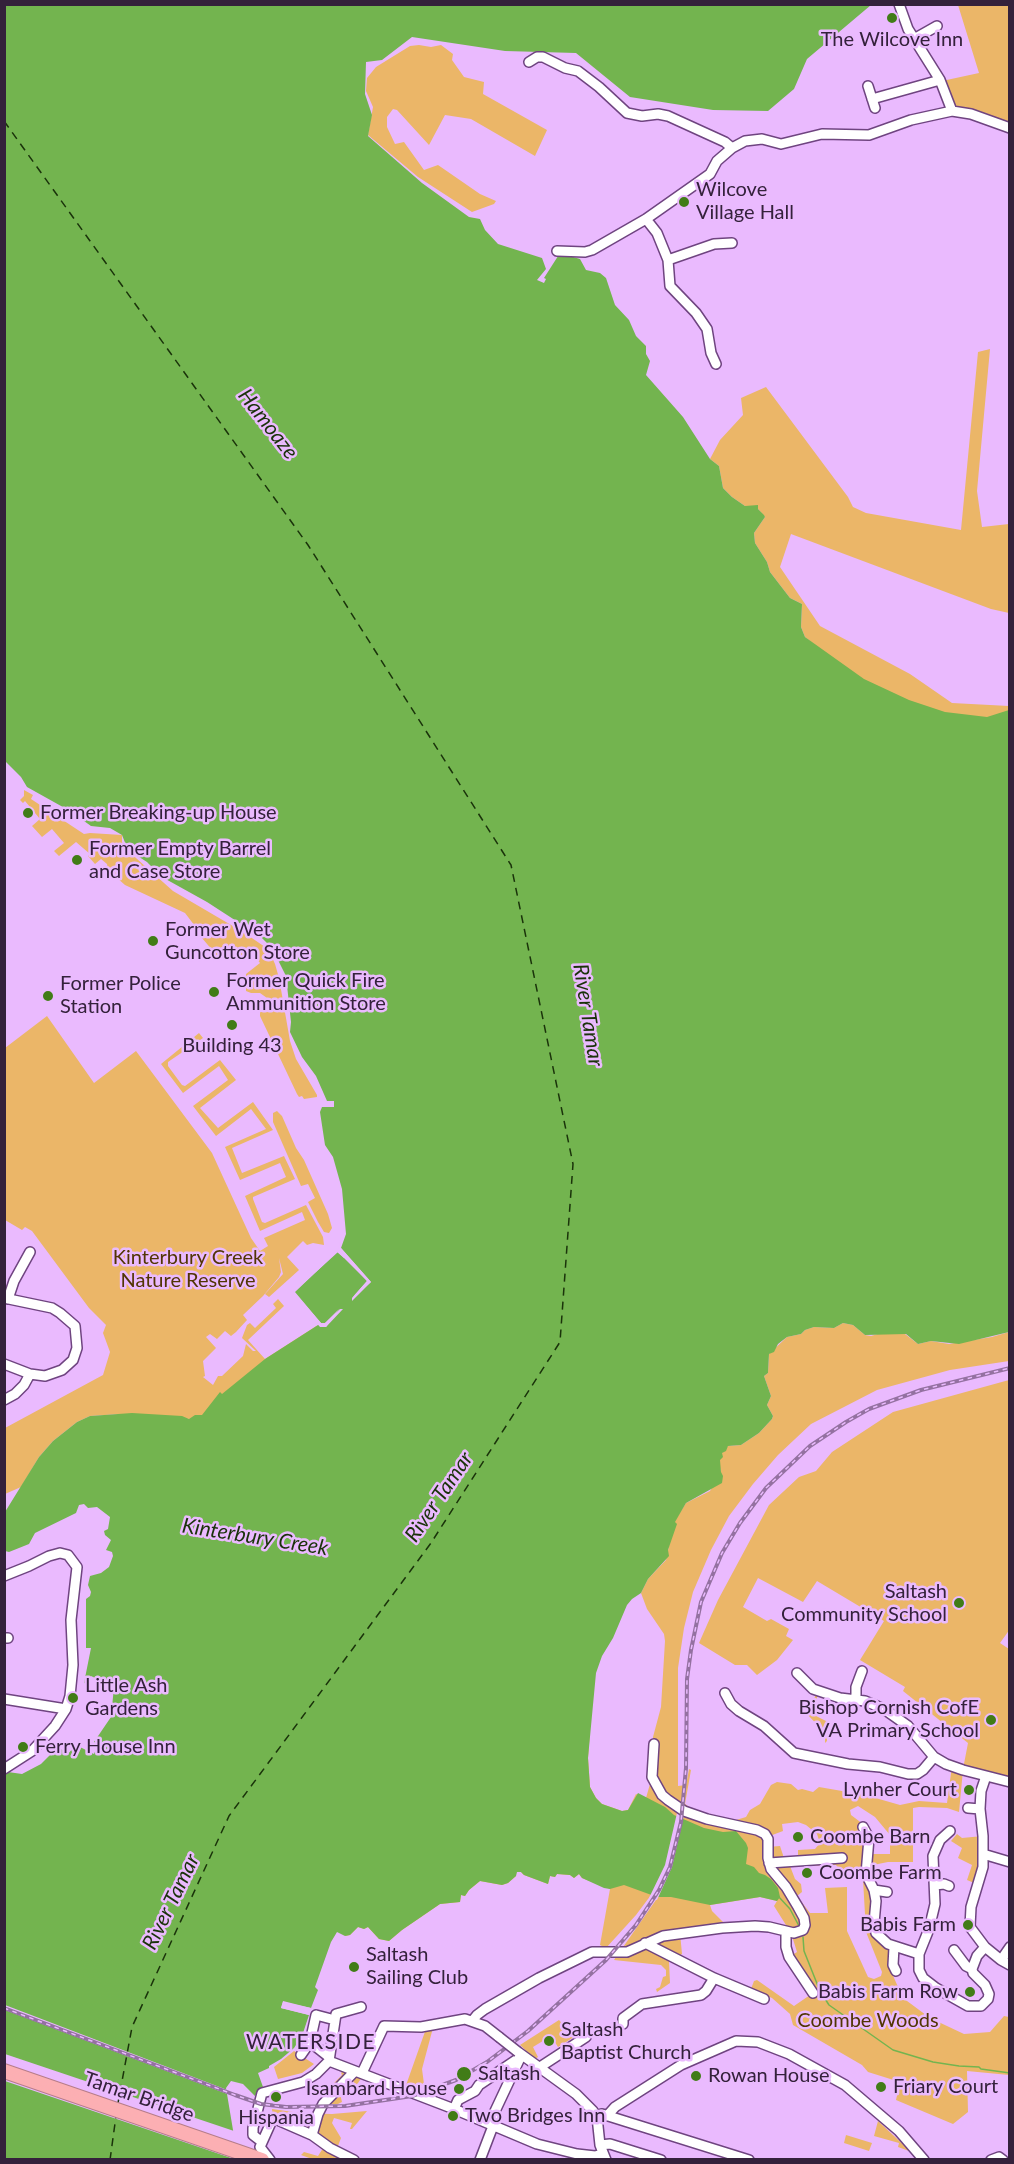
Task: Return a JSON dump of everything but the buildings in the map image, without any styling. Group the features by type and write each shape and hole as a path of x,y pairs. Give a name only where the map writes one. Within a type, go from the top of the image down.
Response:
{"highway":[{"name":"Tamar Bridge","path":"4,2071 262,2160"},
{"path":"4,2081 233,2160"}],"street":[{"path":"899,4 908,28 940,80 952,111"},
{"path":"914,39 937,27"},
{"path":"529,62 537,57 543,57 565,68 578,71 627,113 642,116 658,114 668,116 725,142 732,148"},
{"path":"868,86 874,104 940,80"},
{"path":"557,251 592,250 646,219 710,174 717,161 732,148 745,141 762,139 781,144 822,134 868,135 911,120 952,111 971,114 1010,128"},
{"path":"646,219 657,233 668,260 670,286 703,322 716,364"},
{"path":"668,260 714,244 732,243"},
{"path":"4,1365 30,1374 45,1376 62,1370 73,1359 77,1348 75,1326 60,1313 52,1308 6,1299 30,1252"},
{"path":"4,1400 24,1385 30,1374"},
{"path":"4,1576 60,1553 68,1555 77,1567 71,1620 73,1665 70,1696 66,1709 55,1726 32,1751 4,1769"},
{"path":"856,1699 856,1687 861,1671"},
{"path":"797,1673 813,1689 840,1698 856,1699 884,1709 900,1719 934,1757 956,1768 1010,1782"},
{"path":"725,1694 729,1706 764,1726 794,1753 808,1757 832,1755 848,1764 880,1767 908,1774 917,1774 934,1757"},
{"path":"4,1699 66,1709"},
{"path":"473,2020 485,2009 592,1952 627,1952 663,1936 722,1929 755,1926 794,1934 803,1930 804,1918 786,1887 771,1869 768,1839 765,1834 757,1830 714,1822 684,1811 662,1796 652,1777 654,1744"},
{"path":"986,1776 981,1791 980,1809 983,1854 981,1877 969,1917 970,1927 985,1947 1005,1962 1010,1947"},
{"path":"968,1808 980,1809"},
{"path":"863,1827 869,1838 866,1874 874,1890 876,1901 874,1923 876,1933 882,1940 894,1947 919,1954"},
{"path":"950,1831 937,1838 933,1856 935,1904 919,1954 919,1970 927,1982 968,2006 985,2004 989,1994 985,1985 954,1950"},
{"path":"983,1854 1010,1862"},
{"path":"769,1863 842,1858"},
{"path":"935,1885 949,1886"},
{"path":"874,1890 887,1892"},
{"path":"786,1932 789,1958 813,1994"},
{"path":"645,1943 746,1995 764,1999"},
{"path":"894,1947 893,1965 896,1971"},
{"path":"972,1969 977,1956 985,1947"},
{"path":"623,2024 623,2018 642,2004 701,1995 714,1978"},
{"path":"262,2142 253,2135 260,2096 265,2090 303,2082 316,2074 329,2059 336,2014 343,2011 354,2011 361,2007"},
{"path":"301,2055 310,2042 316,2015 335,2020"},
{"path":"312,2135 323,2104 359,2072 378,2027 388,2025 421,2027 462,2019 473,2020 499,2037 520,2055 578,2095 602,2116 749,2160"},
{"path":"540,2067 586,2037"},
{"path":"602,2116 681,2064 736,2041 758,2042 789,2054 845,2085 899,2131 924,2160"},
{"path":"310,2042 329,2059 551,2149 587,2155 602,2153 610,2144 661,2160"},
{"path":"454,2109 455,2102 520,2055"},
{"path":"480,2160 491,2125 520,2055"},
{"path":"602,2116 602,2153"},
{"path":"270,2160 260,2148 273,2118 312,2135 330,2148 354,2160"},
{"path":"991,2160 999,2157 1003,2160"}],"green space":[{"path":"958,5 1009,5 1009,125 952,110 942,81 979,73"},
{"path":"441,45 453,54 452,60 464,77 484,82 483,94 547,130 535,156 471,119 445,115 429,145 397,110 393,109 387,117 387,127 395,144 404,142 424,170 438,165 480,194 496,201 494,204 472,212 418,177 368,135 373,107 366,91 367,78 376,67 410,46 431,47"},
{"path":"990,349 977,491 982,527 1009,524 1009,613 991,609 791,534 780,567 820,626 910,674 952,703 1009,706 1009,804 805,637 801,627 802,604 790,598 770,572 767,562 755,543 754,533 765,517 758,509 745,506 723,488 719,466 710,459 720,440 743,415 741,398 766,387 848,497 853,507 866,513 961,530 978,352"},
{"path":"24,790 33,795 31,799 84,834 122,835 122,842 127,850 173,891 268,949 279,978 290,1041 296,1059 317,1097 304,1099 302,1096 299,1097 260,1016 260,1012 267,1007 267,998 260,993 246,991 246,974 260,963 250,950 235,960 218,957 202,938 207,930 205,927 198,930 185,913 125,885 108,870 107,864 101,859 95,864 88,856 90,854 76,842 59,856 54,851 64,843 52,829 42,837 32,826 40,819 25,801 23,803 20,800 24,796"},
{"name":"Kinterbury Creek Nature Reserve","path":"47,1016 94,1083 136,1051 212,1153 251,1238 260,1251 268,1246 264,1238 305,1220 302,1212 260,1231 245,1196 286,1177 280,1163 240,1180 225,1147 266,1129 251,1109 216,1136 193,1106 228,1080 219,1066 183,1093 161,1064 199,1033 203,1038 168,1062 168,1066 185,1086 220,1060 236,1080 200,1108 218,1128 253,1102 273,1130 232,1148 242,1173 284,1156 295,1179 253,1197 262,1222 265,1223 306,1205 323,1237 324,1245 313,1243 307,1245 303,1241 287,1257 299,1270 269,1297 265,1294 283,1274 279,1258 281,1272 279,1277 243,1315 247,1320 236,1332 231,1336 225,1331 217,1339 210,1334 206,1337 216,1348 203,1361 205,1376 203,1377 213,1385 218,1376 222,1376 243,1356 246,1344 256,1351 242,1338 247,1325 250,1323 255,1328 276,1308 273,1304 278,1299 284,1306 248,1340 265,1359 318,1325 232,1422 120,1414 90,1416 77,1422 53,1441 39,1457 21,1487 5,1494 5,1428 103,1375 110,1352 103,1333 106,1325 89,1308 32,1231 25,1227 22,1230 5,1220 5,1048"},
{"path":"277,1111 282,1116 304,1160 328,1214 332,1228 329,1233 324,1232 318,1222 308,1202 315,1198 308,1184 301,1186 273,1122 273,1113"},
{"name":"Coombe Woods","path":"843,1323 853,1325 865,1335 905,1334 918,1344 931,1341 949,1344 1009,1332 1009,1361 950,1370 877,1390 811,1424 778,1455 753,1484 729,1516 711,1550 693,1592 684,1628 678,1668 678,1786 686,1785 689,1769 691,1770 685,1804 707,1819 736,1820 746,1817 750,1810 760,1804 771,1785 777,1782 791,1784 798,1790 813,1792 819,1787 865,1795 900,1805 919,1801 947,1803 952,1766 963,1770 959,1812 947,1808 913,1808 913,1862 888,1862 873,1865 870,1863 871,1854 890,1854 890,1835 875,1817 858,1806 850,1810 851,1815 863,1824 869,1838 866,1866 861,1869 839,1869 836,1865 790,1866 795,1879 801,1884 802,1892 797,1896 810,1913 828,1913 825,1888 847,1887 847,1931 868,1977 874,1979 881,1976 882,1972 866,1932 863,1879 866,1874 876,1933 894,1947 893,1965 890,1969 903,1998 930,2018 964,2034 990,2032 1004,2016 1009,2017 1009,2075 967,2071 968,2112 953,2124 896,2100 900,2082 868,2072 862,2065 793,2025 790,2014 772,1998 751,1989 754,1981 757,1980 794,2006 813,1993 789,1957 797,1952 791,1933 774,1906 777,1901 760,1897 710,1905 712,1911 729,1928 680,1933 682,1954 669,1962 670,1983 657,1992 656,1989 660,1987 663,1977 666,1976 666,1970 661,1965 614,1960 658,1897 651,1895 606,1948 600,1945 610,1889 582,1878 579,1874 574,1878 570,1875 550,1876 548,1884 521,1872 516,1872 516,1876 502,1885 480,1881 465,1896 461,1895 460,1902 440,1904 389,1941 379,1939 368,1927 364,1929 358,1927 350,1935 345,1936 590,1731 588,1758 590,1787 596,1798 602,1804 622,1811 628,1810 636,1794 646,1798 652,1777 653,1737 661,1707 665,1641 664,1634 647,1609 641,1593 648,1579 666,1560 674,1522 686,1503 710,1491 721,1472 719,1464 721,1453 728,1446 741,1445 759,1433 772,1419 773,1416 767,1405 771,1396 764,1376 768,1373 769,1354 787,1337 801,1334 814,1327 834,1328","holes":["798,1822 817,1834 820,1843 815,1849 798,1850 798,1857 784,1858 780,1846 768,1847 767,1837 783,1831 782,1824"]},
{"path":"1009,1380 1010,1629 1000,1643 1009,1649 1009,1781 963,1769 968,1743 903,1691 905,1687 860,1660 884,1621 817,1581 803,1602 758,1578 743,1607 767,1621 771,1619 789,1629 786,1636 793,1640 777,1660 757,1675 747,1665 735,1665 699,1643 718,1600 769,1505 799,1477 816,1471 832,1452 893,1412"},
{"path":"818,1691 820,1692 812,1707 814,1715 834,1725 825,1743 825,1733 806,1713"},
{"path":"957,1834 962,1838 983,1836 979,1885 967,1880 972,1865 958,1858 962,1848 951,1841"},
{"path":"559,2020 574,2037 558,2047 551,2036 533,2047 538,2057 535,2059 520,2045"},
{"path":"434,2024 422,2069 424,2084 414,2091 405,2088 427,2026"},
{"path":"294,2051 314,2064 302,2073 278,2079 274,2067"},
{"path":"346,2067 364,2074 356,2085 353,2081 349,2084 352,2087 340,2094 342,2102 323,2104 321,2108 322,2095 342,2075"},
{"path":"272,2109 332,2114 367,2111 352,2129 350,2129 352,2123 334,2118 332,2123 341,2138 336,2151 354,2160 312,2159 301,2155 304,2152 318,2156 325,2145 273,2118"},
{"path":"878,2121 909,2151 898,2147 899,2143 874,2136"},
{"path":"846,2135 872,2143 869,2151 844,2143"}],"water":[{"path":"5,5 871,5 807,59 794,89 768,111 713,110 630,97 576,53 505,51 412,37 382,60 366,62 365,94 372,115 368,136 422,183 469,217 480,219 485,230 498,244 542,258 546,269 537,280 544,283 546,279 544,278 560,253 580,259 586,270 600,273 606,278 615,305 629,320 636,336 646,346 646,354 650,361 646,375 683,417 710,459 719,466 723,488 745,506 758,505 758,509 764,515 765,517 754,533 755,543 767,562 770,572 790,598 802,604 801,627 805,637 864,679 909,700 945,712 987,717 1009,710 1009,1332 959,1344 931,1341 918,1344 906,1334 865,1335 853,1325 843,1323 834,1328 814,1327 801,1334 787,1337 778,1344 774,1352 769,1354 768,1373 764,1376 771,1396 767,1405 773,1416 772,1419 759,1433 741,1445 728,1446 720,1460 722,1483 686,1503 675,1522 677,1524 668,1550 669,1556 648,1579 641,1593 627,1605 596,1673 588,1758 590,1787 596,1798 602,1804 622,1811 628,1810 638,1793 665,1807 674,1815 704,1828 723,1832 736,1831 748,1848 746,1864 771,1879 778,1888 780,1897 777,1901 760,1897 710,1905 671,1897 657,1897 624,1885 610,1889 604,1888 582,1878 579,1874 574,1878 570,1875 550,1876 548,1884 517,1872 508,1883 502,1885 480,1881 465,1896 461,1895 460,1902 440,1904 389,1941 379,1939 368,1927 364,1929 358,1927 350,1935 345,1936 337,1932 331,1942 315,1987 318,1990 311,2008 283,2002 281,2008 309,2015 302,2036 294,2048 269,2068 258,2073 263,2087 255,2096 243,2084 231,2081 226,2088 235,2142 247,2159 5,2159 5,1775 8,1772 22,1774 41,1764 58,1747 68,1754 73,1748 68,1745 70,1742 94,1754 98,1745 94,1742 111,1717 114,1687 91,1676 87,1684 84,1683 91,1648 86,1648 86,1599 91,1592 88,1585 90,1576 101,1573 109,1567 113,1556 112,1552 106,1550 111,1540 104,1531 108,1529 110,1517 97,1507 88,1508 84,1504 79,1505 76,1513 35,1533 29,1544 9,1552 5,1551 5,1512 39,1457 53,1441 77,1422 90,1416 132,1413 182,1416 189,1419 195,1415 202,1415 220,1392 222,1394 265,1359 318,1325 326,1327 339,1309 325,1323 321,1323 294,1292 338,1252 367,1281 352,1298 371,1282 341,1248 346,1234 342,1189 333,1157 325,1145 320,1112 322,1107 334,1107 334,1101 327,1101 316,1076 302,1057 290,1032 286,976 272,948 261,937 207,902 162,877 126,845 122,835 110,828 91,826 70,811 27,787 21,777 5,761"}],"pier":[{"path":"340,1242 341,1248 371,1282 352,1301 367,1281 345,1257 337,1252 295,1292 321,1323 325,1323 340,1309 343,1309 326,1327 320,1327 292,1293 338,1249"},
{"path":"677,1813 684,1815 672,1867 657,1900 649,1898 665,1865"},
{"path":"283,2001 311,2008 311,2011 285,2005 310,2012 309,2015 281,2008"},
{"path":"5,2005 230,2091 230,2095 5,2010"},
{"path":"5,2054 237,2132 238,2147 250,2160 234,2159 5,2081"}],"waterway":[{"path":"778,1896 790,1909 799,1926"},
{"path":"803,1937 804,1951 820,1991 829,2005 893,2050 933,2062 1010,2073"}],"ferry route":[{"path":"4,121 308,545 511,865 573,1164 560,1342 431,1543 229,1816 132,2027 118,2103"},
{"path":"110,2160 116,2116"}],"railway":[{"path":"4,2008 235,2095 261,2104 286,2107 345,2106 412,2096 456,2080 487,2062 528,2031 606,1960 636,1925 659,1890 670,1867 681,1822 686,1768 687,1679 701,1602 722,1553 740,1523 766,1488 810,1446 869,1409 921,1390 1010,1368"}],"place":[{"name":"The Wilcove Inn","path":"892,18"},
{"name":"Wilcove Village Hall","path":"684,202"},
{"name":"Former Breaking-up House","path":"28,813"},
{"name":"Former Empty Barrel and Case Store","path":"77,860"},
{"name":"Former Wet Guncotton Store","path":"153,941"},
{"name":"Former Quick Fire Ammunition Store","path":"214,992"},
{"name":"Former Police Station","path":"48,996"},
{"name":"Building 43","path":"232,1025"},
{"name":"Saltash Community School","path":"959,1603"},
{"name":"Little Ash Gardens","path":"73,1698"},
{"name":"Bishop Cornish CofE VA Primary School","path":"991,1720"},
{"name":"Ferry House Inn","path":"23,1747"},
{"name":"Lynher Court","path":"969,1790"},
{"name":"Coombe Barn","path":"798,1837"},
{"name":"Coombe Farm","path":"807,1873"},
{"name":"Babis Farm","path":"968,1925"},
{"name":"Saltash Sailing Club","path":"354,1967"},
{"name":"Babis Farm Row","path":"970,1992"},
{"name":"Saltash Baptist Church","path":"549,2041"},
{"name":"Saltash","path":"464,2074"},
{"name":"Rowan House","path":"696,2076"},
{"name":"Friary Court","path":"881,2087"},
{"name":"Isambard House","path":"459,2089"},
{"name":"Hispania","path":"276,2097"},
{"name":"Two Bridges Inn","path":"453,2116"}],"district":[{"name":"WATERSIDE","path":"311,2042"}],"water label":[{"name":"Hamoaze","path":"268,424"},
{"name":"River Tamar","path":"588,1015"},
{"name":"River Tamar","path":"439,1497"},
{"name":"Kinterbury Creek","path":"255,1537"},
{"name":"River Tamar","path":"171,1902"}]}
